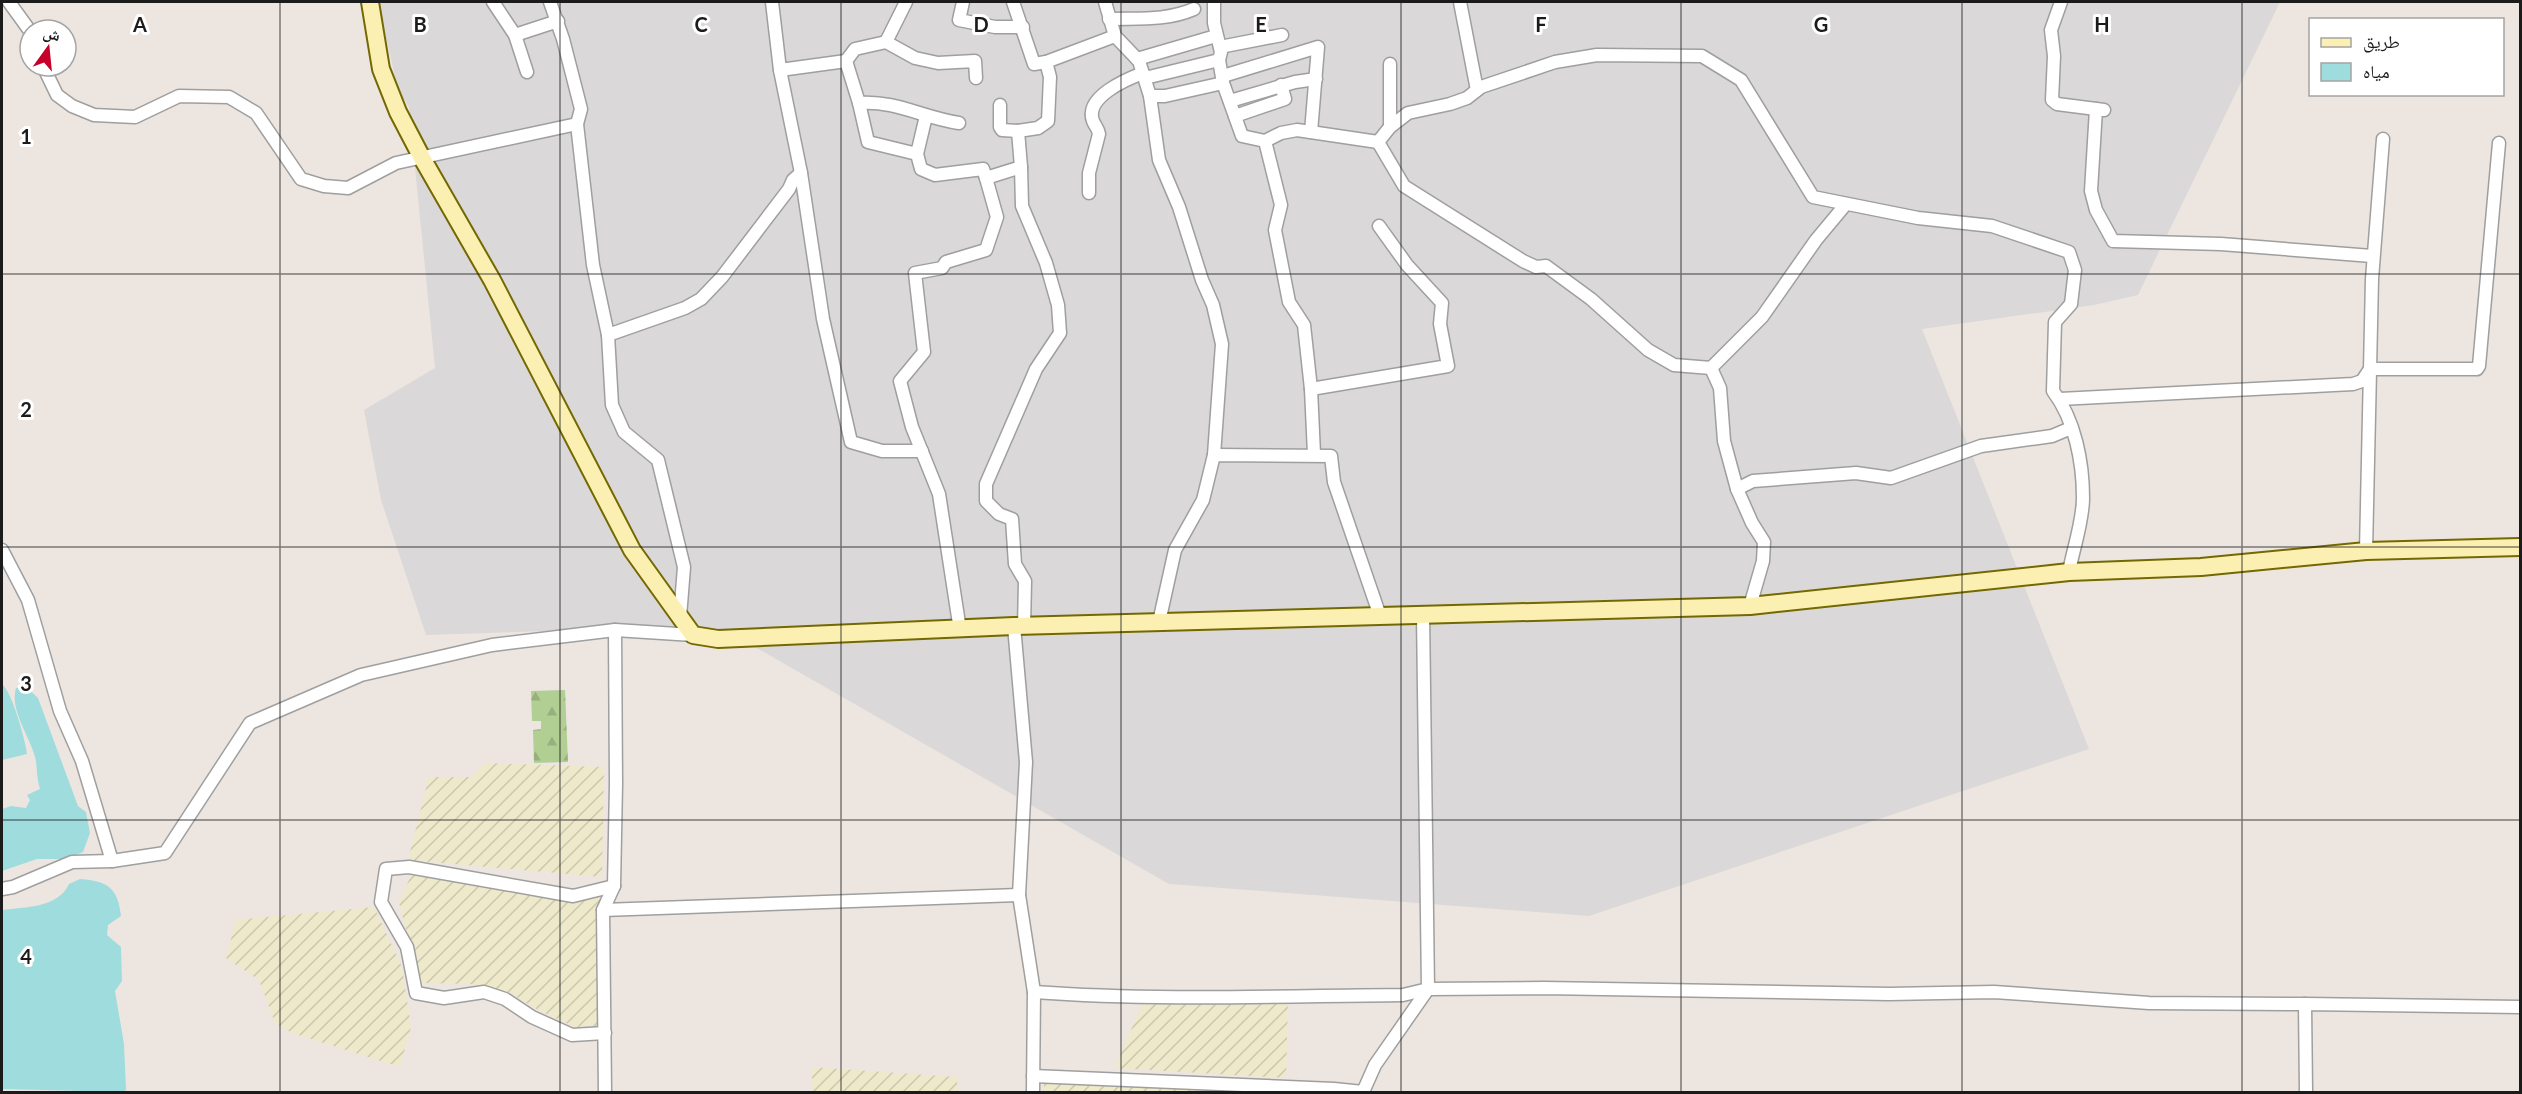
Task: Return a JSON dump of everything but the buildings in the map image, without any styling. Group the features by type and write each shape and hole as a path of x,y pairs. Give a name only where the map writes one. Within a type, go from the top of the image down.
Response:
{"street":[{"path":"9,2 21,18"},
{"path":"370,2 381,69 398,112 492,280 632,550 693,635"},
{"path":"493,2 515,35 527,72"},
{"path":"550,2 558,21 581,109 577,124 593,266 608,335 612,405 624,432 658,459 684,567 680,617"},
{"path":"772,2 780,70 801,173 823,319 851,442 882,451 922,451"},
{"path":"886,42 906,2"},
{"path":"963,2 959,20 995,27 1023,27"},
{"path":"1013,2 1034,64 1046,62 1115,36"},
{"path":"1105,2 1115,36 1137,59 1144,76 1150,96 1159,160 1179,207 1202,280 1213,304 1222,344 1214,455 1203,500 1175,550 1159,622"},
{"path":"1213,2 1223,80 1242,136 1265,141 1281,133 1297,130 1378,142"},
{"path":"1460,2 1477,90"},
{"path":"2061,2 2051,30 2054,56 2052,100 2057,104 2100,110 2091,191 2096,210 2113,242 2221,244 2373,256"},
{"path":"1109,19 1147,17 1163,20 1194,9"},
{"path":"515,35 558,21"},
{"path":"1137,59 1282,35"},
{"path":"780,70 846,61 855,49 886,42 898,50 931,61 975,61 976,78"},
{"path":"1089,193 1089,173 1099,134 1092,120 1096,104 1110,89 1218,47"},
{"path":"1150,96 1165,96 1223,80 1318,47 1311,132"},
{"path":"1378,142 1390,127 1408,113 1450,104 1467,98 1477,90 1555,62 1597,55 1702,56 1741,80 1812,197 1917,218 1992,226 2069,252 2075,270 2071,304 2055,322 2053,391 2060,399 2078,446 2083,500 2069,572"},
{"path":"846,61 868,142 917,154"},
{"path":"1000,105 1002,130 1018,131 1038,128 1048,121 1050,77 1046,62"},
{"path":"1390,64 1390,127"},
{"path":"49,78 57,95 72,106 94,115 135,117 178,96 229,97 256,113 301,179 324,186 348,188 396,163 577,124"},
{"path":"1230,101 1281,85 1316,79"},
{"path":"1235,116 1285,99 1281,85"},
{"path":"859,103 884,103 959,123"},
{"path":"926,116 917,154 921,169 935,175 983,169 997,217 986,250 946,262 942,267 915,273 924,352 900,381 912,427 939,494 960,630"},
{"path":"1018,131 1022,206 1046,263 1058,305 1060,333 1036,369 986,484 986,501 999,514 1012,519 1015,564 1024,581 1019,627 1026,762 1019,896 1034,992 1033,1092"},
{"path":"2366,551 2373,256 2383,139"},
{"path":"1265,141 1281,205 1275,230 1289,302 1304,325 1311,388 1314,454"},
{"path":"1378,142 1404,186 1523,261 1536,267 1546,266 1591,299 1648,350 1674,365 1711,368 1762,317 1816,240 1846,204"},
{"path":"2370,369 2474,371 2479,366 2499,143"},
{"path":"986,178 1021,167"},
{"path":"608,335 685,309 701,298 722,277 789,189 793,180 801,173"},
{"path":"1311,388 1448,366 1440,324 1442,303 1407,265 1380,226"},
{"path":"1711,368 1720,387 1724,441 1737,489 1752,523 1764,542 1763,561 1750,606"},
{"path":"2060,399 2353,384 2362,381 2370,369"},
{"path":"1737,489 1753,482 1856,473 1891,478 1981,446 2052,436 2071,428"},
{"path":"1214,455 1314,454 1331,456 1334,482 1380,616"},
{"path":"2,889 13,887 72,862 112,861 165,854 250,723 361,675 492,645 615,630 693,635 718,639 1159,622 1750,606 2069,572 2201,567 2366,551 2520,547"},
{"path":"2,550 28,600 60,711 82,761 112,861"},
{"path":"1033,1076 1363,1092 1375,1065 1428,989 1423,614"},
{"path":"605,1092 603,910 614,886 615,630"},
{"path":"605,1033 572,1035 532,1017 505,999 484,992 444,998 416,993 406,947 381,902 386,869 409,867 573,896 614,886"},
{"path":"603,910 1019,896"},
{"path":"1034,992 1100,996 1194,997 1403,994 1428,989 1544,988 1889,994 1994,992 2149,1003 2520,1007"},
{"path":"2305,1004 2306,1092"}],"shaded area":[{"path":"378,2 2280,2 2138,295 2094,305 1922,329 2089,749 1589,916 1169,884 734,635 712,635 701,626 426,635 381,500 364,410 435,368 409,107 398,90"},
{"path":"485,763 604,767 602,877 408,860 429,777 472,777"},
{"path":"411,875 605,896 598,1026 575,1027 538,1010 509,992 470,984 421,983 399,903"},
{"path":"374,907 402,967 411,1027 400,1067 292,1033 275,1023 259,980 226,958 236,920"},
{"path":"1145,997 1288,1000 1286,1078 1115,1068"},
{"path":"811,1067 957,1077 957,1092 813,1092"},
{"path":"1044,1078 1259,1092 1044,1092"}],"green space":[{"path":"565,690 568,762 534,763 533,730 541,729 541,721 532,721 531,691"}],"water":[{"path":"2,684 14,706 27,754 2,760"},
{"path":"26,687 38,698 78,806 86,812 90,833 83,852 65,859 37,859 2,871 2,809 11,806 26,808 30,800 27,795 40,789 34,752 16,706 16,688"},
{"path":"80,879 98,882 110,888 120,906 121,916 108,925 107,935 121,947 122,981 115,991 124,1044 126,1090 124,1092 2,1089 2,910 49,902 64,892 69,884"}]}
